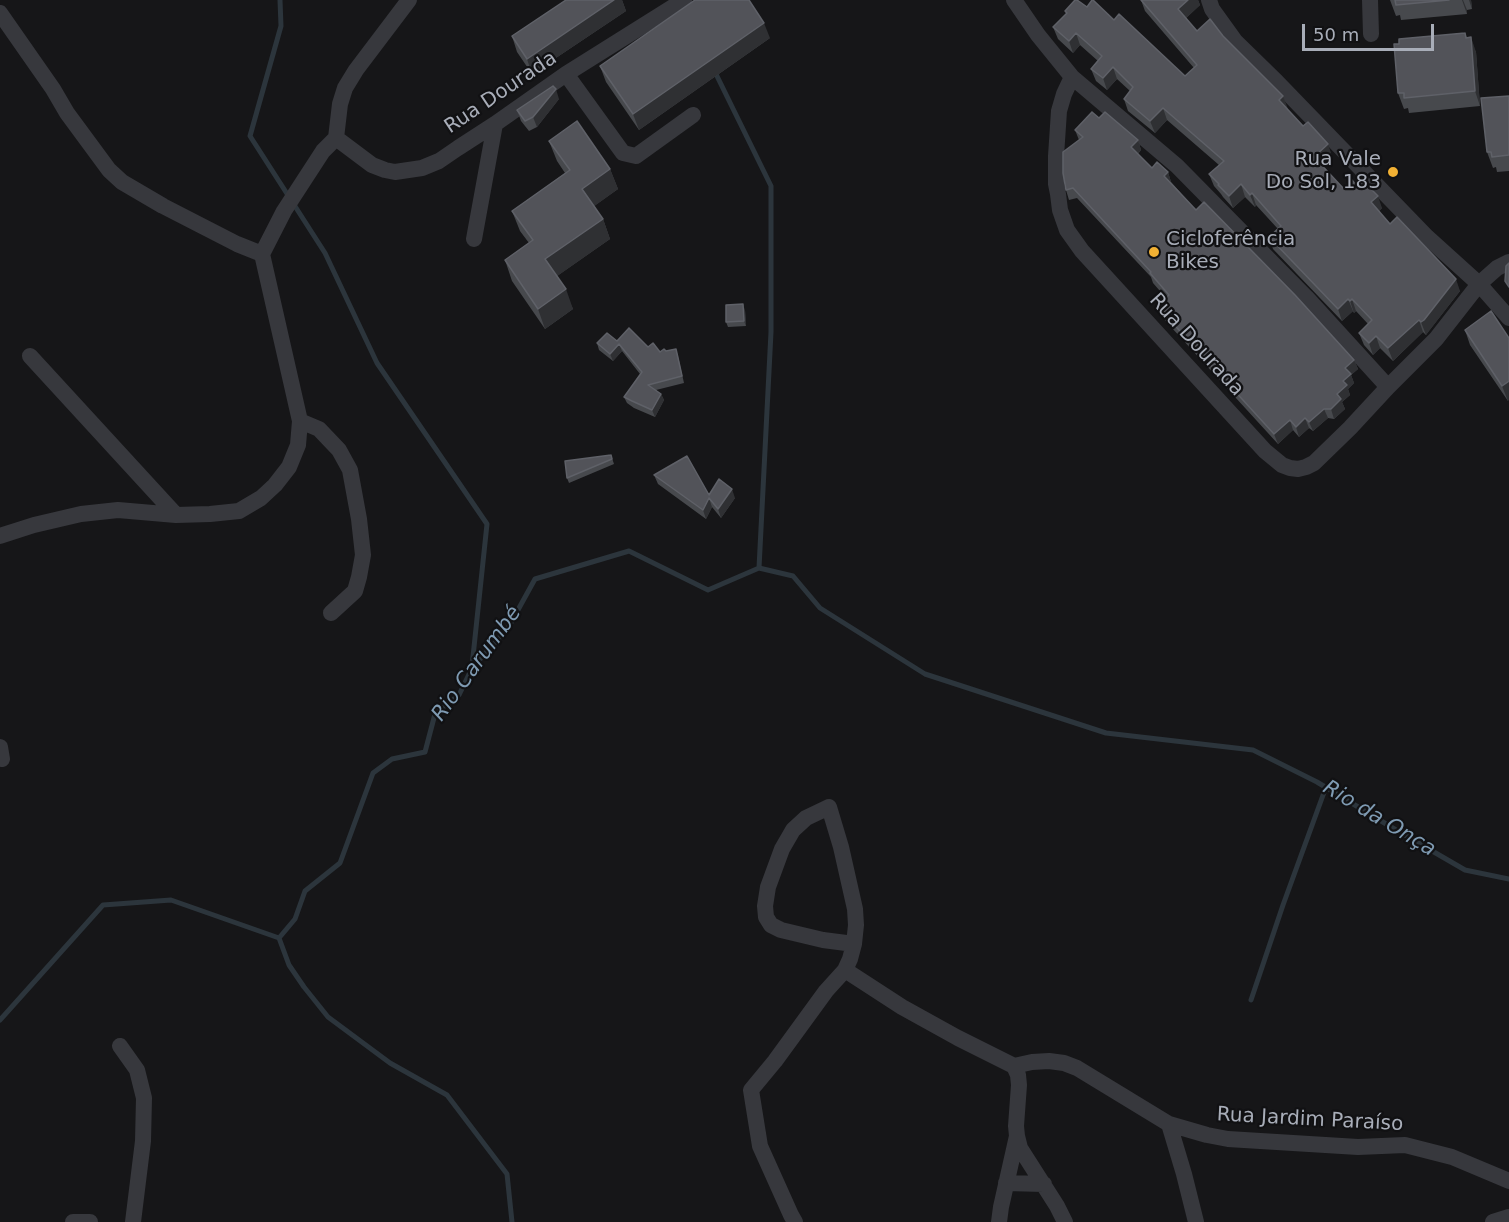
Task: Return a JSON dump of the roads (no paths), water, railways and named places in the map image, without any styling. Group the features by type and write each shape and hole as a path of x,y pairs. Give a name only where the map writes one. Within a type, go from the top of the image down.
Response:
{"street":[{"path":"0,536 81,514 118,510 176,515 239,511 261,498 289,467 298,445 300,421 262,254 280,217 323,151 336,138 340,104 345,88 409,0"},
{"name":"Rua Dourada","path":"336,138 372,165 385,170 395,172 422,168 439,160 566,74 684,0"},
{"path":"1014,0 1038,36 1071,77 1178,166 1306,297 1388,387"},
{"path":"1209,0 1212,9 1235,41 1427,237 1479,284 1509,318"},
{"path":"1370,0 1371,34"},
{"path":"0,13 109,170 122,182 163,206 237,244 262,254"},
{"path":"566,74 623,153 636,156 693,115"},
{"name":"Rua Dourada","path":"1071,77 1059,111 1056,156 1056,184 1060,210 1067,230 1082,251 1264,451 1282,465 1299,469 1314,463 1436,339 1479,284 1497,268 1509,262"},
{"path":"474,238 495,124"},
{"path":"30,356 176,515"},
{"path":"300,421 319,429 339,450 350,470 359,519 363,555 355,591 331,612"},
{"path":"795,1222 760,1146 751,1090 776,1062 826,991 845,970 850,959 854,944 856,925 855,909 829,807 806,818 793,830 782,849 768,887 766,917 771,925 781,930 823,940 854,944"},
{"path":"845,970 902,1007 1016,1071 1017,1136 1020,1148 1065,1222"},
{"path":"120,1046 137,1070 144,1098 143,1141 134,1222"},
{"name":"Rua Jardim Paraíso","path":"1016,1071 1032,1062 1049,1060 1064,1063 1077,1068 1169,1124 1207,1136 1228,1140 1358,1147 1405,1145 1452,1157 1509,1181"},
{"path":"1169,1124 1196,1222"},
{"path":"999,1222 1000,1207 1017,1136"},
{"path":"1006,1183 1044,1185"},
{"path":"1493,1222 1509,1217"},
{"path":"73,1222 90,1222"}],"waterway":[{"path":"280,0 281,26 250,136 325,253 377,363 487,524 472,666"},
{"path":"714,70 771,186 771,332 759,568"},
{"name":"Rio Carumbé","path":"512,1222 507,1174 447,1095 390,1063 328,1017 289,965 279,938 295,919 305,891 340,863 373,773 392,759 425,752 435,714 459,695 472,668 508,628 535,579 629,551 708,590 759,568"},
{"name":"Rio da Onça","path":"759,568 793,576 820,608 925,674 1106,733 1253,750 1317,782 1465,870 1509,879"},
{"name":"Rio da Onça","path":"1251,1000 1326,787"},
{"path":"0,1020 103,905 171,900 279,938"}],"place":[{"name":"Rua Vale Do Sol, 183","path":"1393,172"},
{"name":"Cicloferência Bikes","path":"1154,252"}]}
